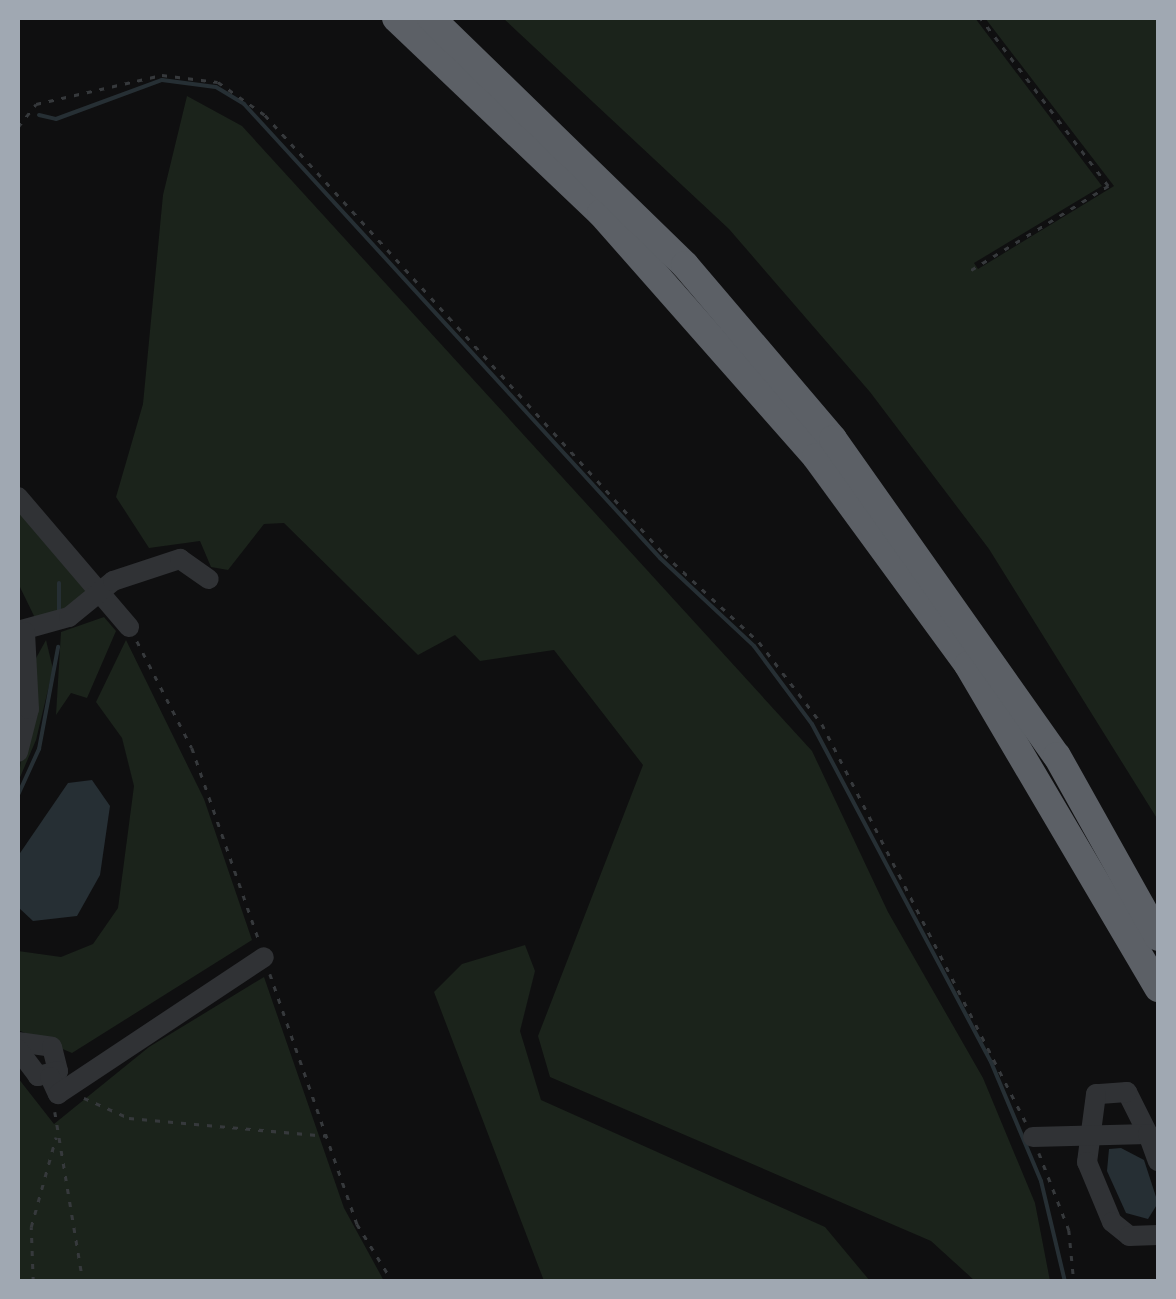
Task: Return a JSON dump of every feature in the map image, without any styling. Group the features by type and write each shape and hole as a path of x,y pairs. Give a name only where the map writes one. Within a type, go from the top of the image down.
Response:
{"highway":[{"path":"396,18 601,212 816,458 968,664 1158,988"},
{"path":"431,18 685,264 834,439 1057,756 1158,936"}],"street":[{"path":"18,497 102,590 129,627"},
{"path":"18,752 23,708 21,632 69,617 102,590 180,559 209,579"},
{"path":"18,1046 58,1086 264,957"},
{"path":"1158,1161 1127,1092 1111,1088 1088,1111 1086,1162 1112,1222 1129,1236 1158,1235"},
{"path":"1033,1138 1148,1134"}],"path":[{"path":"971,270 1108,186 980,18"},
{"path":"18,127 36,104 162,74 218,82 265,115 664,554 758,642 822,724 1033,1138 1064,1210 1074,1282"},
{"path":"86,1282 57,1135 58,1086 129,1118 327,1136"},
{"path":"33,1282 31,1227 57,1135"}],"shaded area":[{"path":"503,18 975,18 1102,186 974,263 978,269 1114,186 985,18 1158,18 1158,820 989,549 870,392 729,229"},
{"path":"187,96 242,126 812,751 888,912 983,1078 1035,1203 1050,1281 975,1281 931,1241 550,1077 538,1036 643,765 554,650 480,661 455,635 418,655 284,523 264,524 228,570 211,567 200,541 149,548 116,497 143,404 163,195"},
{"path":"18,497 102,590 82,609 35,618 18,583"},
{"path":"104,617 116,631 87,698 71,693 56,715 61,632"},
{"path":"46,640 53,669 36,740 18,782 35,660"},
{"path":"126,640 204,799 252,940 72,1053 18,1030 18,951 61,957 93,944 118,908 134,786 122,738 96,702"},
{"path":"92,780 110,806 100,875 77,916 33,921 18,907 18,856 68,783"},
{"path":"525,945 535,971 520,1031 541,1100 825,1227 870,1281 544,1281 434,992 462,964"},
{"path":"264,977 344,1208 384,1281 18,1281 18,1078 54,1124 149,1047"},
{"path":"1121,1148 1144,1160 1158,1203 1148,1219 1126,1213 1107,1171 1109,1149"}],"waterway":[{"path":"39,115 56,119 162,80 216,87 244,104 660,558 754,646 812,724 991,1062 1041,1181 1065,1282"},
{"path":"59,583 59,610"},
{"path":"18,795 39,749 58,647"}]}
